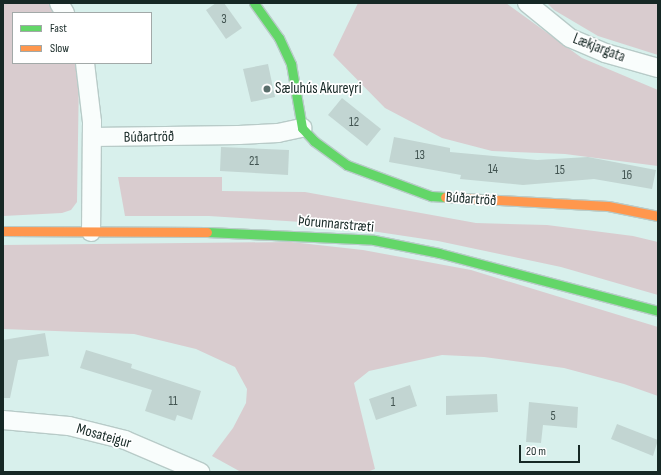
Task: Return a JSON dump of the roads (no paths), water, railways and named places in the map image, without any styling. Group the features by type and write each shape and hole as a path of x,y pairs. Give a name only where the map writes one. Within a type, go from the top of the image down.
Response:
{"street":[{"path":"59,3 64,12"},
{"path":"254,3 279,38 292,64 302,128"},
{"name":"Lækjargata","path":"527,3 570,38 605,53 658,68"},
{"path":"85,64 92,137 91,232"},
{"name":"Búðartröð","path":"92,137 239,135 278,133 302,128 314,141 347,165 431,196 600,206 658,216"},
{"name":"Þórunnarstræti","path":"3,231 231,232 374,240 439,253 658,311"},
{"name":"Mosateigur","path":"3,420 69,426 125,440 200,472"}],"place":[{"name":"Sæluhús Akureyri","path":"267,89"}]}
